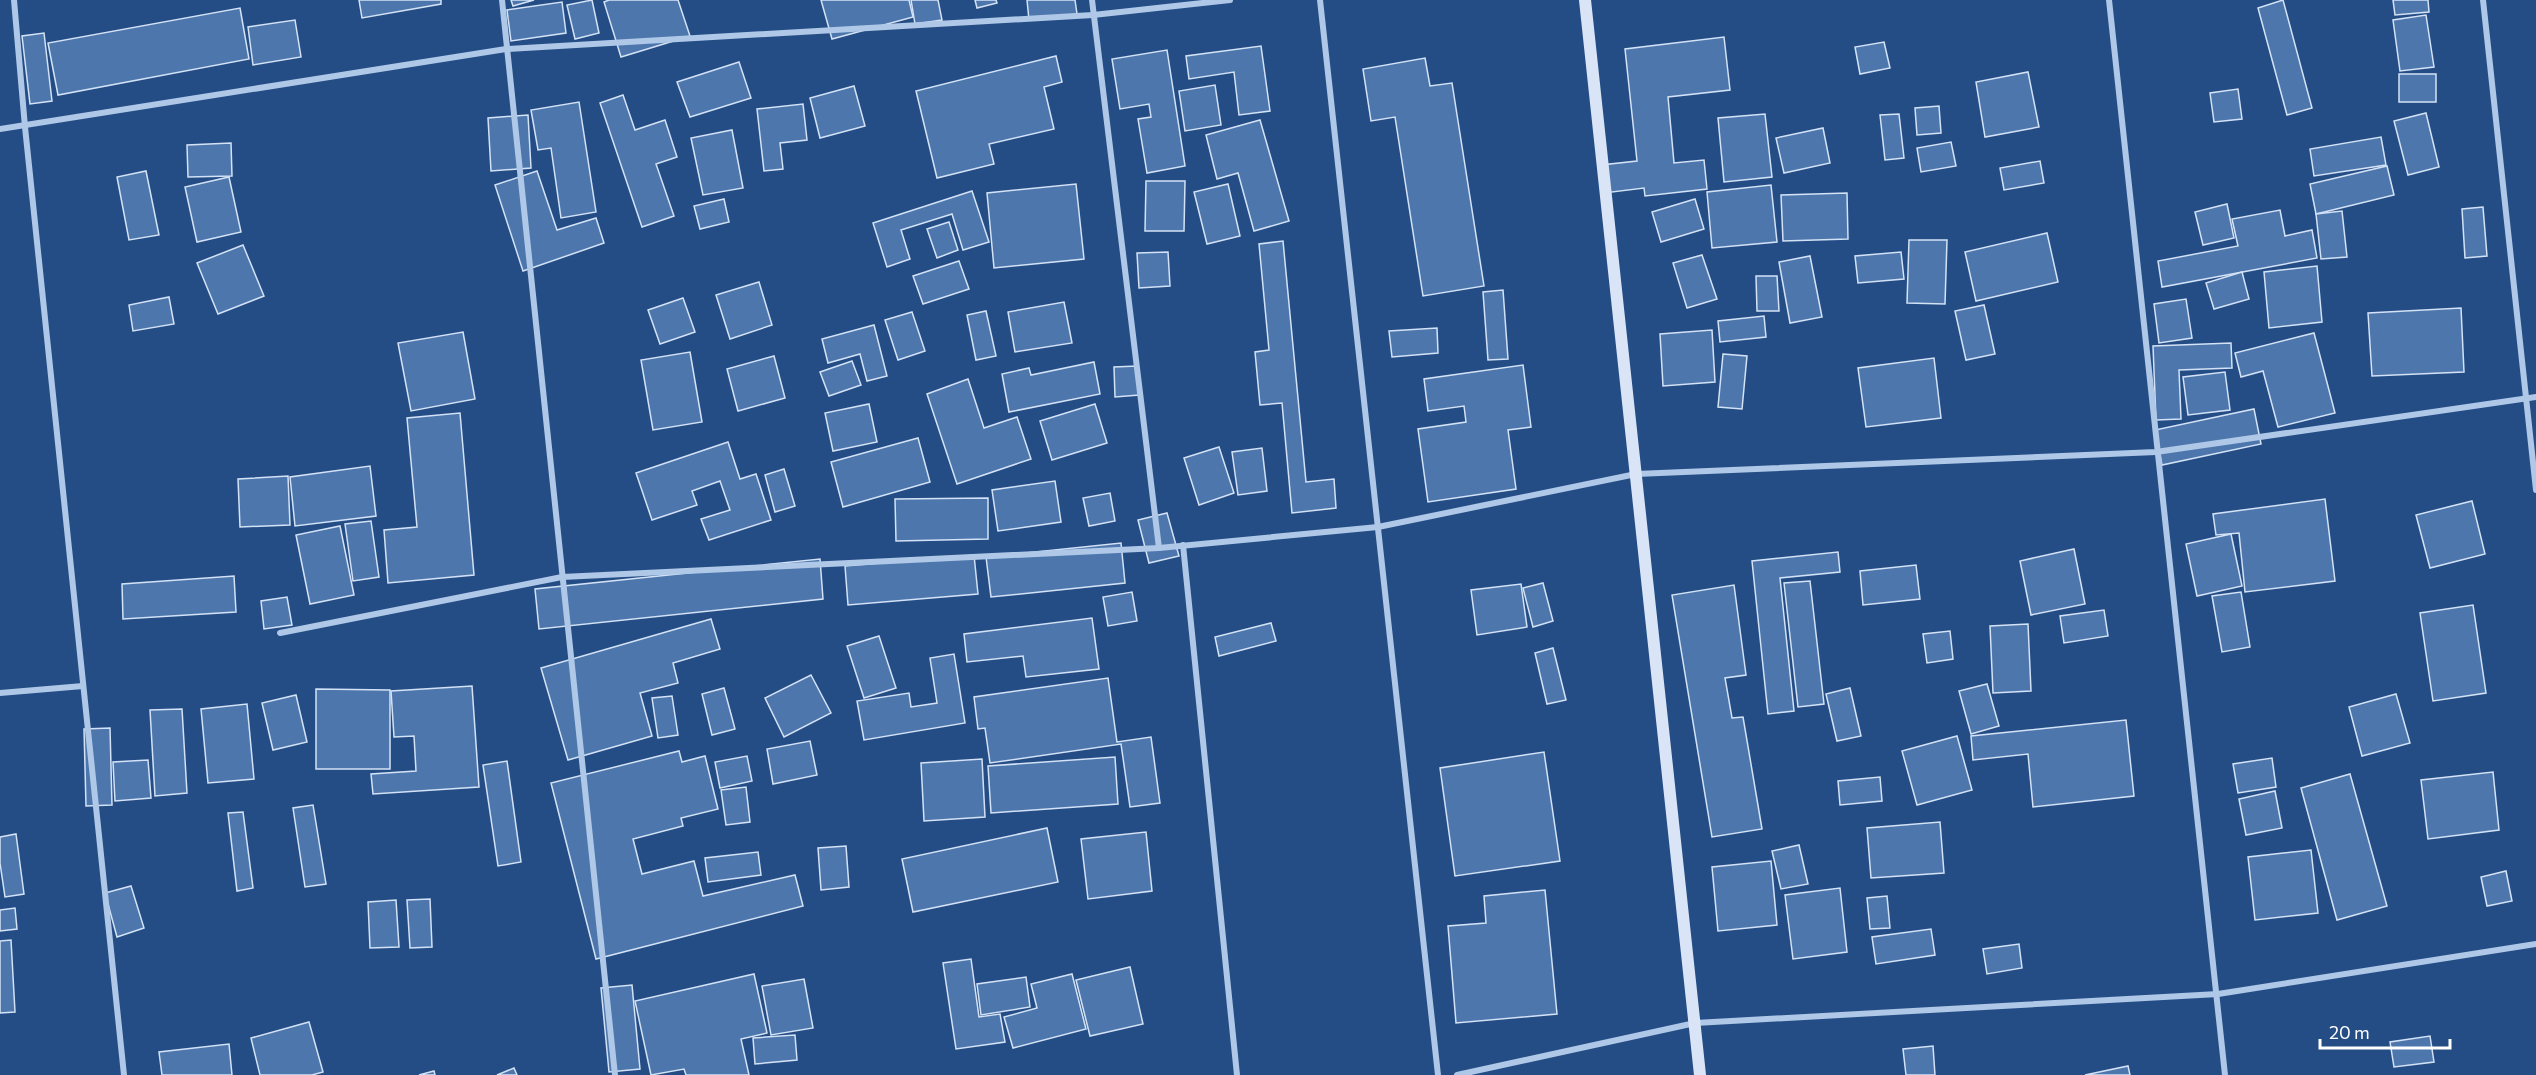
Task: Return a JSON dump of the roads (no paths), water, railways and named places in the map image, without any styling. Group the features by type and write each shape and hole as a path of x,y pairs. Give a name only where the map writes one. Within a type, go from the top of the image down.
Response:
{"street":[{"path":"14,0 25,127 124,1075"},
{"path":"502,0 615,1075"},
{"path":"1092,0 1159,548"},
{"path":"0,129 25,127 506,48 1093,15 1230,0"},
{"path":"1320,0 1438,1075"},
{"path":"1585,0 1700,1075"},
{"path":"2109,0 2225,1075"},
{"path":"2483,0 2536,490"},
{"path":"280,633 562,577 1159,548 1378,527 1636,474 2156,452 2536,397"},
{"path":"1183,545 1237,1075"},
{"path":"0,693 83,686"},
{"path":"1457,1075 1695,1023 2218,994 2536,944"}]}
